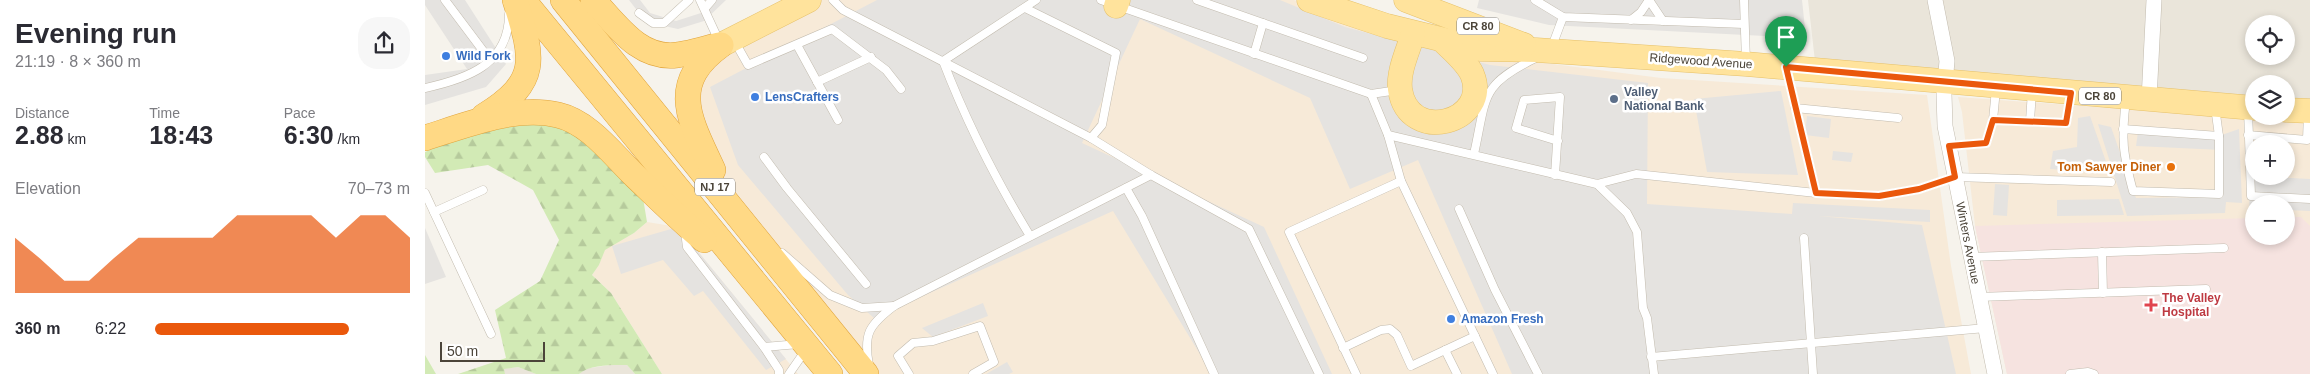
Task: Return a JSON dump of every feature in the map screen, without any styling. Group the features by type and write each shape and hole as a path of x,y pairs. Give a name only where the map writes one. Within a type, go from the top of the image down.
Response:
{"highway":[{"path":"474,123 510,99 524,80 528,59 527,48 515,0"},
{"name":"NJ 17","path":"523,0 749,279 830,374"},
{"name":"NJ 17","path":"563,0 866,374"},
{"path":"593,0 638,46 653,53 676,55 731,40"},
{"path":"730,206 695,132 687,104 689,83 695,71 709,54 731,40"},
{"path":"425,138 474,123 533,113 560,115 591,134 683,223 749,279"}],"main road":[{"path":"731,40 773,0"},
{"path":"731,40 809,0"},
{"name":"Ridgewood Avenue","path":"1309,0 1413,34 1481,49 1543,51 1786,67 1974,83 1997,87 2245,107"},
{"name":"Ridgewood Avenue","path":"1406,0 1543,51"},
{"path":"1413,34 1400,76 1400,90 1407,108 1418,118 1447,122 1466,111 1475,92 1472,74 1465,63 1442,40"}],"street":[{"name":"Winters Avenue","path":"1935,0 1945,43 1944,110 1949,146 1995,374"},
{"path":"2138,99 2154,0"}],"lane":[{"path":"445,0 490,60"},
{"path":"425,88 453,82 477,72 490,60 505,38 509,23 509,0"},
{"path":"639,13 653,23 664,24 689,0"},
{"path":"700,0 748,65 832,29 887,70 901,89"},
{"path":"705,8 712,0"},
{"path":"833,0 843,10 1091,138 1151,175 1249,229 1319,374"},
{"path":"943,61 1036,0"},
{"path":"1197,0 1363,58"},
{"path":"1535,0 1563,17 1744,24"},
{"path":"1631,20 1641,12 1649,0 1663,21"},
{"path":"1744,0 1746,64"},
{"path":"1108,1 1371,94 1400,90"},
{"path":"1025,8 1116,54 1102,125 1091,138"},
{"path":"1474,154 1487,94 1496,81 1543,51 1563,17"},
{"path":"1254,54 1263,23"},
{"path":"797,45 838,120"},
{"path":"817,82 871,57"},
{"path":"943,61 959,102 1030,236"},
{"path":"1786,67 1816,193"},
{"path":"1949,146 1986,143 1993,120 1997,87"},
{"path":"2029,121 2032,90"},
{"path":"1993,120 2066,123 2071,93"},
{"path":"1371,94 1388,135 1401,181 1493,374"},
{"path":"1555,175 1560,97 1524,100 1516,128 1557,141"},
{"path":"2138,99 2123,130 2123,155 2133,192 2219,194 2219,136 2215,105"},
{"path":"1795,108 1898,118"},
{"path":"2295,139 2307,140 2302,110"},
{"path":"2249,135 2250,125"},
{"path":"2123,130 2219,136"},
{"path":"1388,135 1597,184 1636,174 1816,193 1879,196 1919,189 1955,177 2111,182"},
{"path":"763,157 866,284"},
{"path":"872,374 866,345 868,332 876,320 893,306 1151,175"},
{"path":"1356,374 1289,232 1401,181"},
{"path":"1597,184 1627,213 1637,232 1643,308 1647,318 1651,357 1655,374"},
{"path":"2251,185 2251,196 2310,199"},
{"path":"1126,188 1142,216 1214,374"},
{"path":"434,212 483,190"},
{"path":"425,192 491,334"},
{"path":"1459,210 1495,290 1539,374"},
{"path":"683,223 687,247 764,347 779,370 779,374"},
{"path":"1804,238 1813,374"},
{"path":"760,243 783,254 830,295 862,308 893,306"},
{"path":"1971,257 2223,248"},
{"path":"2102,252 2103,293"},
{"path":"1979,297 2206,289"},
{"path":"909,374 898,356 913,343 933,341 979,326 994,362 973,374"},
{"path":"1651,357 1986,328"},
{"path":"1343,348 1381,330 1390,329 1397,334 1411,366 1475,336"},
{"path":"764,347 807,346"},
{"path":"789,374 807,346"},
{"path":"1445,350 1457,374"},
{"path":"2070,374 2088,372 2094,374"}],"shaded area":[{"path":"425,0 465,0 506,64 486,87 425,105 425,75 467,69 425,5"},
{"path":"629,0 640,0 650,13 676,21 701,13 713,0 726,0 704,21 678,29 646,22"},
{"path":"794,0 1294,0 1358,26 1446,50 1661,78 1927,95 1951,266 1971,374 865,374 673,129 685,68"},
{"path":"877,0 1280,0 1345,27 1490,65 1648,83 1647,204 1792,214 1793,203 1930,210 1930,222 1818,216 1922,225 1956,374 1512,374 1418,160 1350,189 1310,98 1140,19 1082,143 1264,227 1332,374 1212,374 1113,211 874,318 848,295 738,165 710,87"},
{"path":"1479,0 1802,0 1806,38 1549,25 1477,8"},
{"path":"1808,0 2310,0 2310,111 2295,110 2295,75 2245,75 2245,107 1816,70"},
{"path":"1781,91 1798,175 1707,172 1694,99"},
{"path":"1958,97 2245,117 2245,125 2295,125 2295,121 2310,122 2310,374 2007,374 1975,226 1962,112"},
{"path":"1807,116 1831,119 1829,138 1805,135"},
{"path":"2090,116 2110,173 2050,169 2053,151 2077,147 2078,118"},
{"path":"2098,124 2111,127 2136,198 2223,197 2222,150 2136,146 2138,132 2213,138 2239,129 2242,203 2226,202 2225,213 2127,216"},
{"path":"1833,151 1853,153 1851,162 1832,160"},
{"path":"2295,178 2310,179 2310,211 2295,210 2295,195 2250,195 2250,185 2295,185"},
{"path":"1995,184 2009,185 2007,216 1993,215"},
{"path":"2119,199 2124,215 2057,216 2057,200"},
{"name":"The Valley Hospital","path":"2295,217 2301,217 2310,226 2310,374 2007,374 1975,226 2245,218 2245,245 2295,245"},
{"path":"647,222 678,227 798,374 662,374 611,293 592,275 599,265 604,250 634,233"},
{"path":"678,227 786,359 766,370 703,291 694,296 663,260 621,274 612,246"},
{"path":"425,228 446,277 425,284"},
{"path":"983,303 988,316 933,337 922,328"},
{"path":"1007,362 1013,372 1009,374 986,374"},
{"path":"610,365 627,365 635,374 579,374 584,369"},
{"path":"518,367 536,374 505,374 503,369"}],"green space":[{"path":"543,123 573,129 642,192 647,222 634,233 605,250 599,265 592,275 611,293 662,374 635,374 627,365 608,365 589,368 579,374 536,374 518,367 504,369 505,374 458,374 506,358 495,310 540,281 559,240 533,190 488,165 435,173 425,157 425,152 483,132"},
{"path":"425,355 436,374 425,374"}],"place":[{"name":"Wild Fork","path":"446,56"},
{"name":"LensCrafters","path":"755,97"},
{"name":"Valley National Bank","path":"1614,99"},
{"name":"Tom Sawyer Diner","path":"2171,167"},
{"name":"The Valley Hospital","path":"2151,305"},
{"name":"Amazon Fresh","path":"1451,319"}],"route":[{"path":"1786,67 2071,93 2066,123 1993,120 1986,143 1949,146 1955,177 1919,189 1879,196 1816,193 1786,67"}]}
